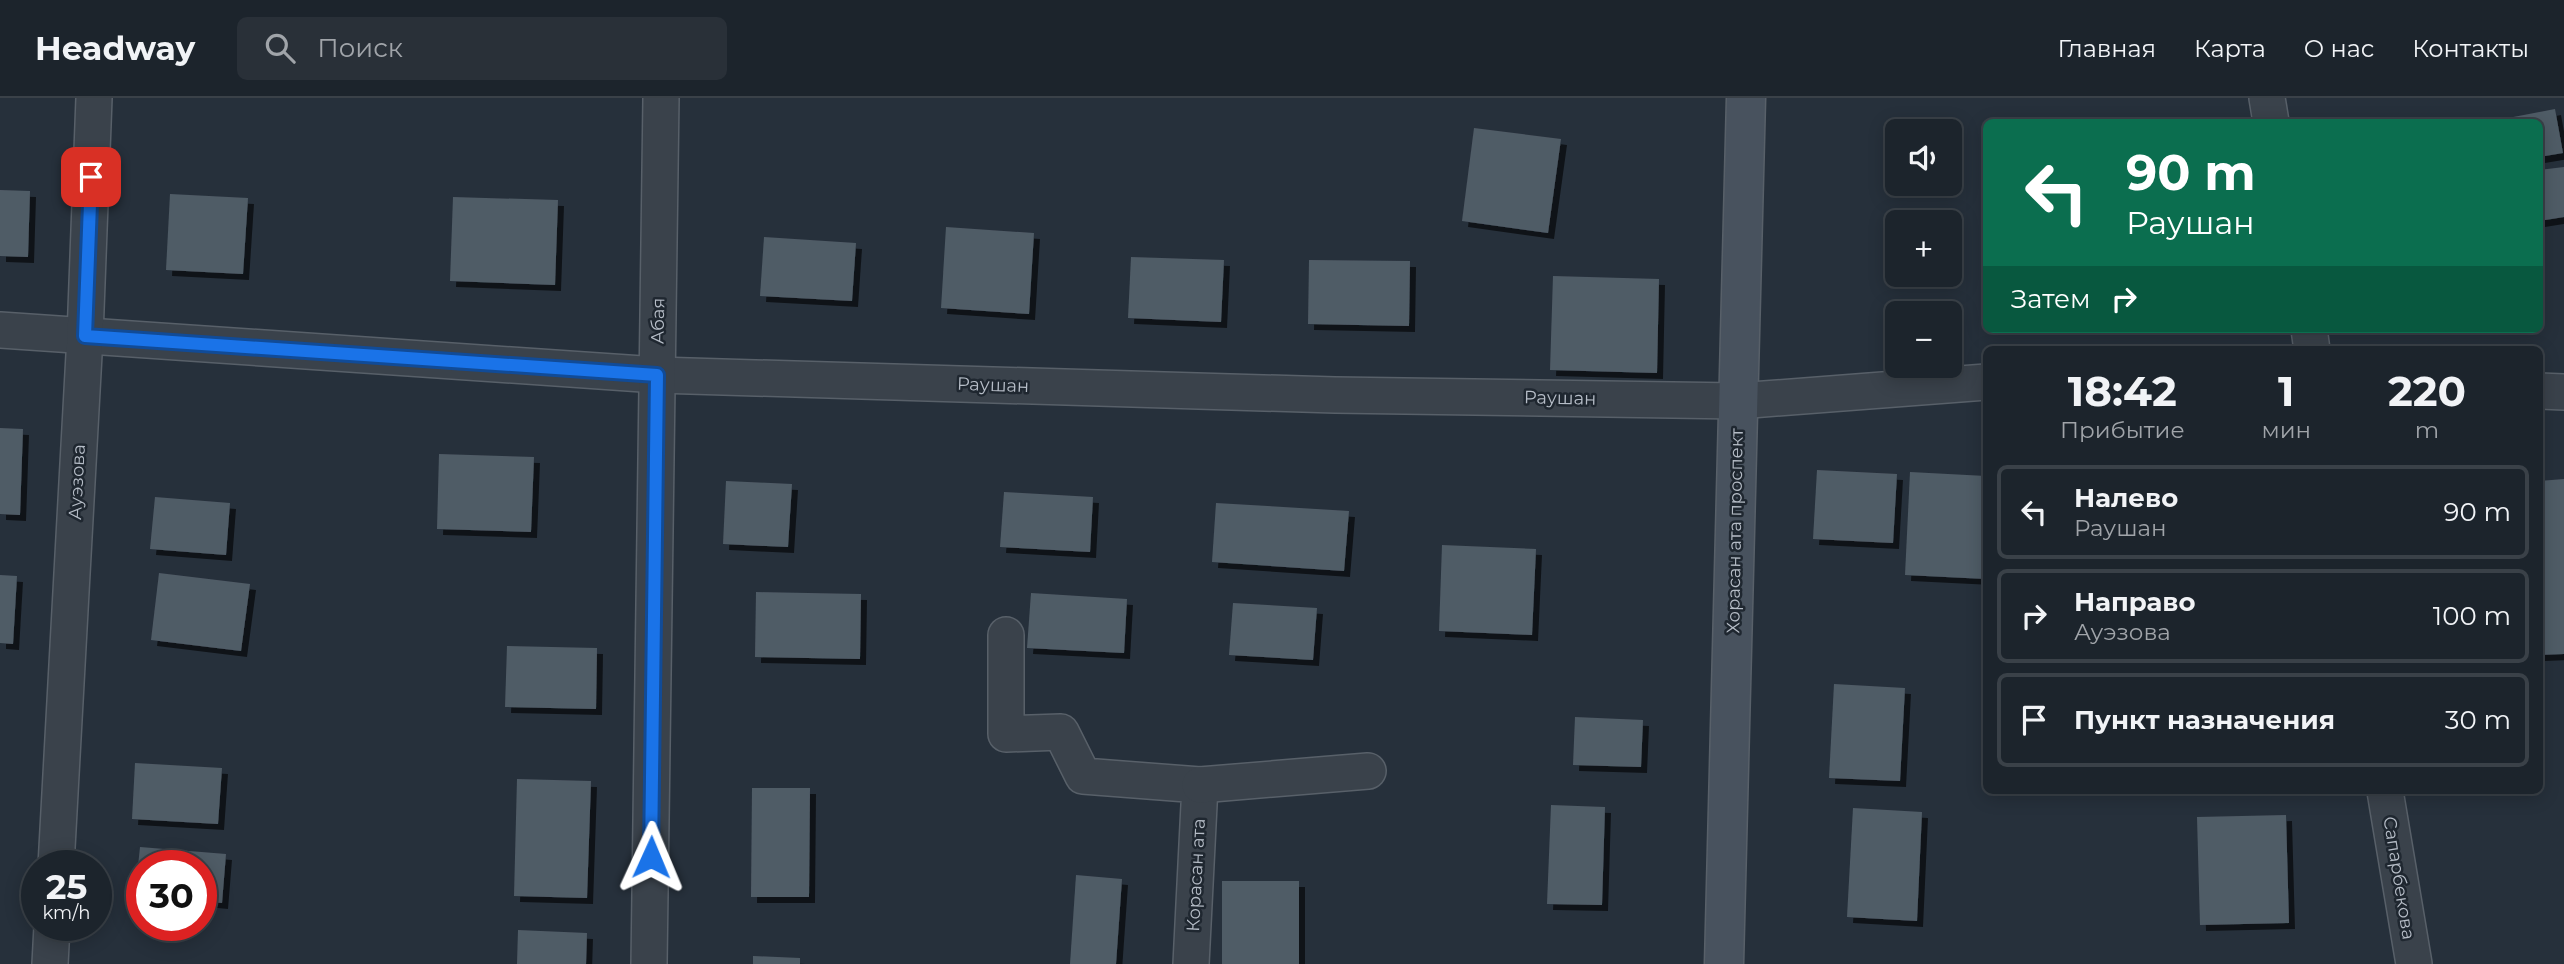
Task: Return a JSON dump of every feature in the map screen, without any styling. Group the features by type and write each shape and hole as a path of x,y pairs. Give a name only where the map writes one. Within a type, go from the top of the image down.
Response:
{"main road":[{"name":"Хорасан ата проспект","path":"1724,964 1746,98"}],"street":[{"name":"Ауэзова","path":"57,850 85,336 94,98"},
{"name":"Абая","path":"649,964 661,98"},
{"path":"2267,98 2270,119"},
{"name":"Раушан","path":"0,330 657,375 1335,395 1738,401 1983,382"},
{"path":"2543,391 2564,392"},
{"path":"1006,635 1006,734 1061,732 1083,776 1200,785 1368,771"},
{"name":"Корасан ата","path":"1191,964 1200,785"},
{"name":"Сапарбекова","path":"2386,794 2414,964"},
{"path":"50,964 51,941"}],"building":[{"path":"2555,109 2563,153 2543,156 2543,119 2503,119"},
{"path":"1474,128 1561,139 1548,233 1462,221"},
{"path":"2564,167 2564,217 2543,220 2543,170"},
{"path":"0,190 30,191 28,257 0,256"},
{"path":"170,194 248,198 243,274 166,270"},
{"path":"453,197 558,200 555,285 450,281"},
{"path":"946,227 1034,233 1029,314 941,308"},
{"path":"764,237 856,243 852,301 760,296"},
{"path":"1131,257 1224,260 1221,322 1128,318"},
{"path":"1309,260 1410,261 1409,326 1308,324"},
{"path":"1553,276 1659,279 1657,373 1550,370"},
{"path":"0,428 23,429 20,515 0,514"},
{"path":"439,454 534,457 531,532 437,529"},
{"path":"1817,470 1897,474 1893,543 1813,539"},
{"path":"1910,472 1983,476 1983,579 1905,575"},
{"path":"2564,479 2564,654 2543,655 2543,481"},
{"path":"726,481 792,484 788,547 723,544"},
{"path":"1004,492 1093,497 1090,552 1000,547"},
{"path":"155,497 230,503 226,555 150,549"},
{"path":"1216,503 1349,511 1344,571 1212,562"},
{"path":"1442,545 1536,549 1532,635 1439,631"},
{"path":"159,573 250,584 241,651 151,640"},
{"path":"0,575 17,576 13,644 0,643"},
{"path":"756,592 861,594 860,659 755,657"},
{"path":"1031,593 1127,599 1124,653 1027,648"},
{"path":"1233,603 1317,608 1313,660 1229,655"},
{"path":"507,646 597,648 596,709 505,707"},
{"path":"1834,684 1905,688 1900,781 1829,778"},
{"path":"1575,717 1643,720 1641,767 1573,765"},
{"path":"135,763 222,768 218,824 132,819"},
{"path":"517,779 591,781 587,898 514,896"},
{"path":"752,788 810,788 809,897 751,897"},
{"path":"1551,805 1605,807 1602,905 1547,904"},
{"path":"1853,808 1922,812 1917,921 1847,917"},
{"path":"2286,815 2289,923 2200,925 2197,817"},
{"path":"140,847 177,850 140,850"},
{"path":"217,853 226,854 222,903 217,903"},
{"path":"1076,875 1122,879 1116,964 1070,964"},
{"path":"1222,881 1299,881 1299,964 1222,964"},
{"path":"518,930 587,933 586,964 517,964"},
{"path":"753,956 800,958 800,964 753,964"}],"route":[{"path":"91,177 85,336 657,375 651,857"}]}
